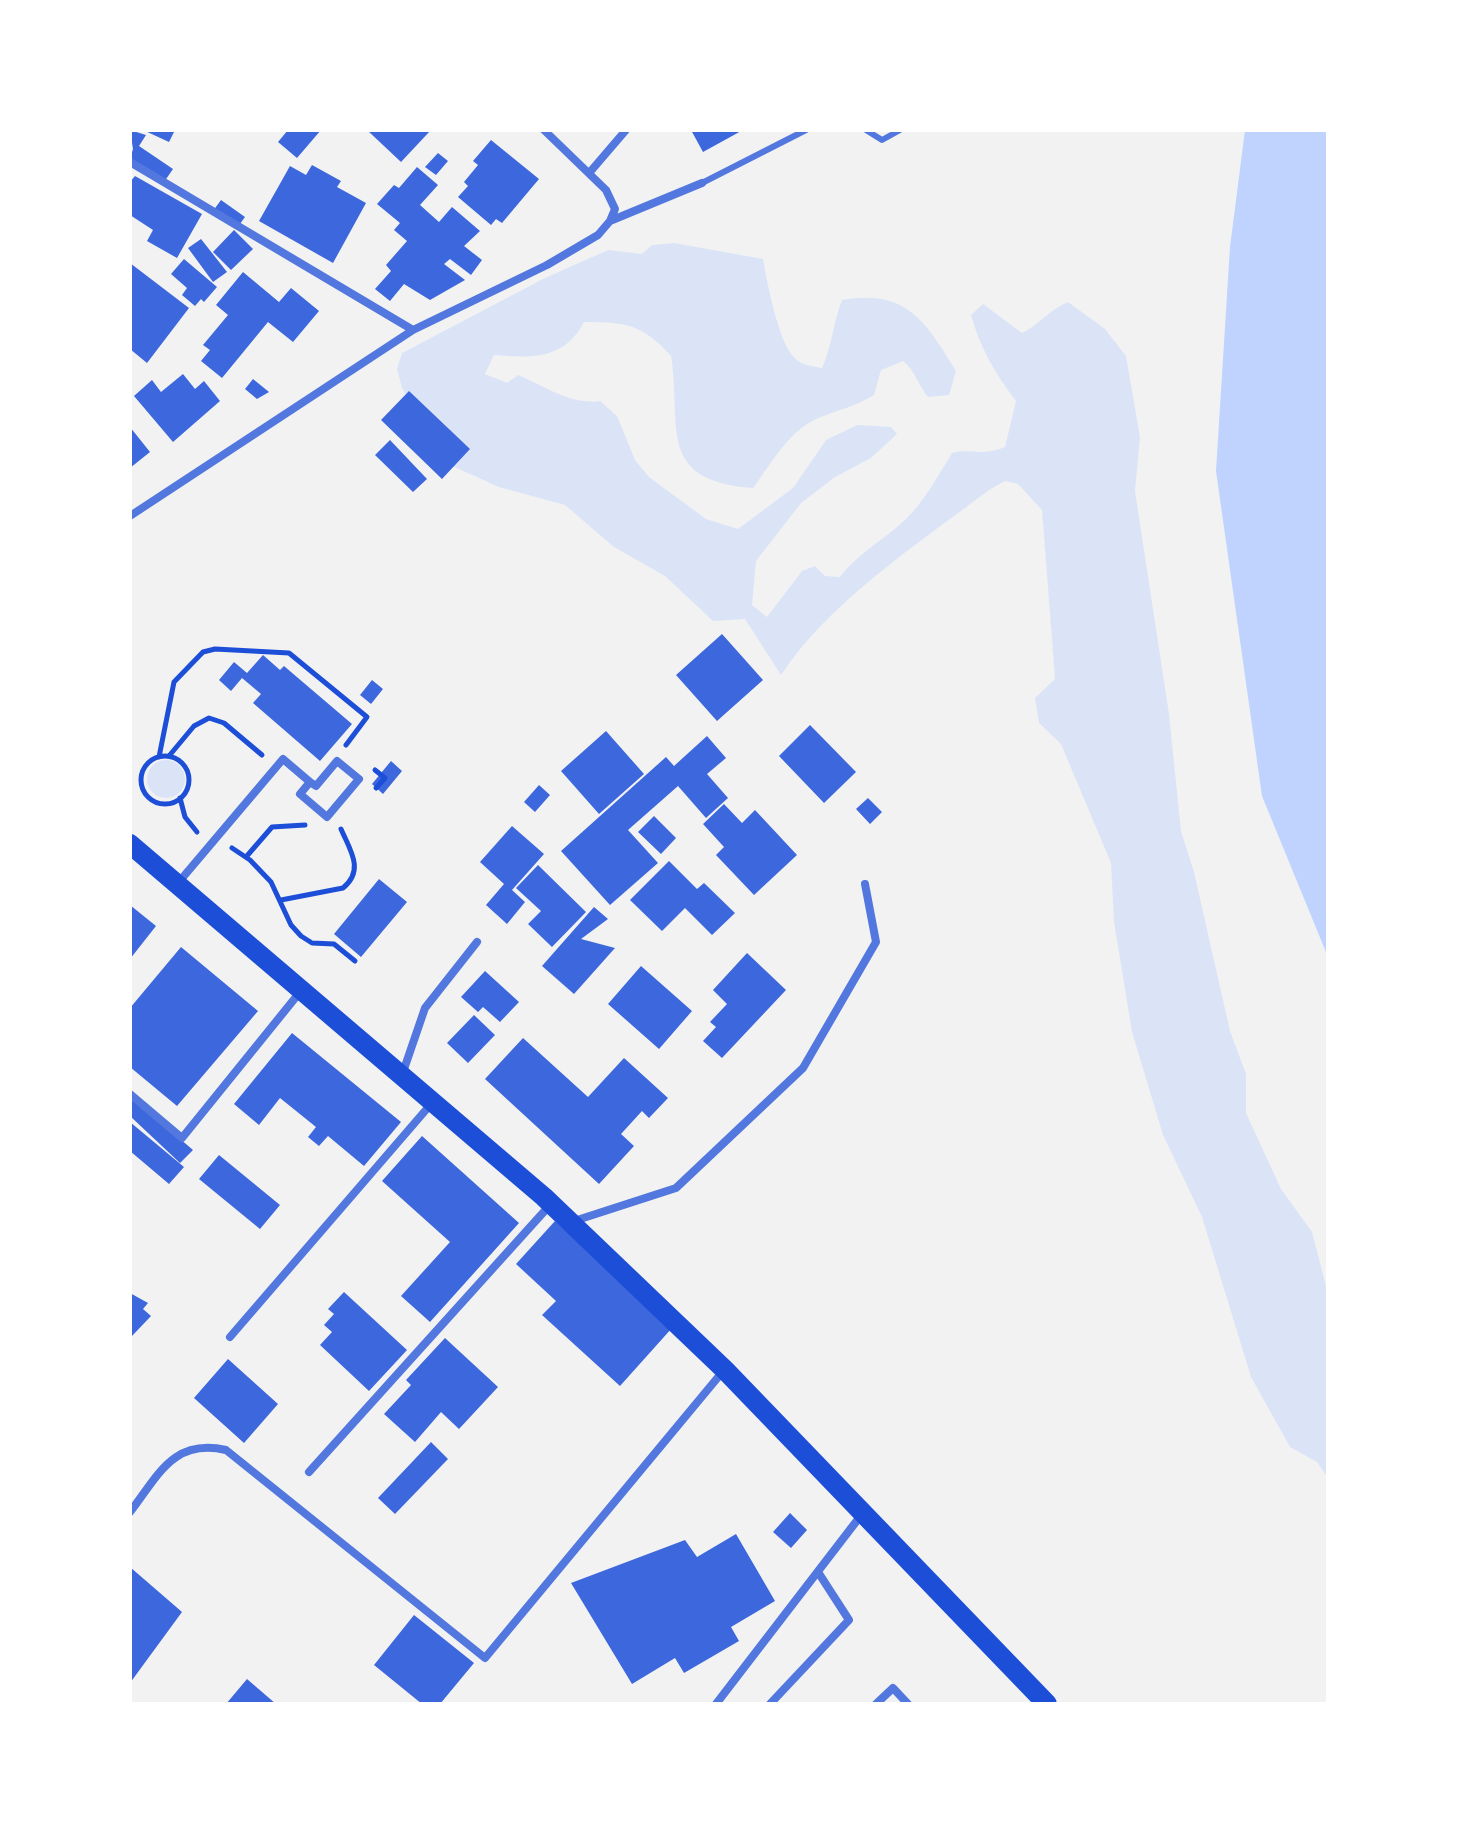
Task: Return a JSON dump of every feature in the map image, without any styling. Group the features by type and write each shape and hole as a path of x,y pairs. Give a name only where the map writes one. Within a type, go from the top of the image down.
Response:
{"main road":[{"path":"130,844 303,988 551,1204 725,1370 1047,1704"}],"street":[{"path":"130,516 413,330 547,265 598,235 615,209 606,190 544,130"},
{"path":"590,172 626,130"},
{"path":"130,162 413,330"},
{"path":"610,221 702,183"},
{"path":"177,884 283,759 316,786 337,761 359,779 327,817 300,794 310,782"},
{"path":"571,1223 676,1188 803,1068 876,942 865,884"},
{"path":"402,1075 425,1008 477,942"},
{"path":"130,1094 182,1138 303,988"},
{"path":"230,1337 433,1102"},
{"path":"309,1472 551,1204"},
{"path":"130,1512 172,1459 204,1445 226,1450 485,1658 725,1370"},
{"path":"716,1704 862,1513"},
{"path":"770,1704 849,1620 818,1572"},
{"path":"876,1704 893,1688 908,1704"}],"lane":[{"path":"702,183 806,130"},
{"path":"866,130 882,140 900,130"}],"path":[{"path":"159,757 174,682 203,652 280,650 295,657 355,707"},
{"path":"169,756 194,726 209,718 224,723 276,767"},
{"path":"169,756 184,765 189,776 188,788 180,798 161,803 144,791 143,770 159,757 169,756"},
{"path":"180,798 192,828 250,860 271,882 291,925 301,936 312,943 334,944 355,961"},
{"path":"281,900 343,888 349,883 354,877 356,862 341,829"}],"shaded area":[{"path":"674,243 763,259 783,337 793,356 802,363 822,368 842,300 864,298 883,299 912,313 934,337 956,371 949,395 928,397 903,361 881,370 874,395 806,425 781,449 753,488 722,483 700,474 687,462 679,446 676,427 671,356 642,331 622,324 584,322 567,344 557,350 534,356 494,355 485,374 507,383 518,375 558,394 578,400 600,401 617,416 635,460 649,477 706,519 738,529 793,488 826,440 857,425 891,427 897,434 871,458 835,477 801,503 756,561 752,605 767,617 802,571 815,566 825,576 840,577 898,527 925,496 952,453 1005,447 1016,401 989,361 979,339 971,315 983,304 1022,333 1068,302 1105,329 1126,356 1140,437 1135,491 1169,714 1181,831 1194,872 1230,1031 1246,1074 1246,1113 1281,1189 1312,1232 1328,1294 1328,1478 1317,1462 1290,1447 1251,1377 1202,1217 1163,1135 1132,1032 1114,922 1111,863 1061,744 1039,723 1035,698 1055,679 1042,510 1018,484 1005,481 989,490 849,598 801,648 781,675 745,619 713,621 665,576 614,547 565,505 499,487 450,465 402,388 397,369 402,353 545,278 608,250 642,254 652,245"},
{"path":"166,760 179,766 185,779 179,792 166,798 153,792 147,779 153,766"}],"water":[{"path":"1245,130 1328,130 1328,957 1262,796 1216,471 1230,247"}],"building":[{"path":"130,130 146,135 139,146 173,169 164,182 130,159 133,149"},
{"path":"143,130 175,130 169,142"},
{"path":"288,130 321,130 297,158 278,142"},
{"path":"367,130 431,130 401,162"},
{"path":"691,130 743,130 703,152"},
{"path":"491,140 539,179 502,223 496,219 491,225 458,197 468,186 464,182 478,165 473,161"},
{"path":"438,153 448,161 436,175 425,167"},
{"path":"312,165 341,181 337,187 366,203 333,263 259,221 290,166 306,175"},
{"path":"417,167 438,185 420,205 439,222 452,207 480,231 464,246 482,260 471,275 450,259 444,264 465,280 430,300 404,284 390,301 375,289 391,271 386,265 407,241 394,230 400,223 377,204 394,185 399,188"},
{"path":"135,176 202,214 177,258 147,241 153,230 130,215 130,182"},
{"path":"221,200 245,217 237,228 213,211"},
{"path":"234,230 253,249 231,270 213,252"},
{"path":"201,239 227,272 213,282 188,248"},
{"path":"184,259 217,287 204,302 201,299 195,306 182,295 187,288 171,274"},
{"path":"130,263 189,308 147,363 130,349"},
{"path":"243,272 279,302 291,288 319,311 293,342 268,322 222,378 201,361 210,350 203,345 228,315 216,305"},
{"path":"183,374 195,389 204,381 220,401 173,442 134,396 152,380 161,392"},
{"path":"253,379 269,392 257,399 245,389"},
{"path":"409,391 470,449 442,479 381,420"},
{"path":"130,427 150,452 130,468"},
{"path":"390,440 427,479 413,492 375,455"},
{"path":"722,634 763,680 717,721 676,675"},
{"path":"263,655 280,670 284,666 352,724 320,761 253,703 261,694 242,678 231,691 219,680 234,662 247,673"},
{"path":"372,680 383,689 371,704 360,695"},
{"path":"810,725 856,772 824,803 779,756"},
{"path":"606,731 644,774 599,814 561,771"},
{"path":"707,736 726,758 707,774 728,798 706,818 678,786 628,830 658,863 610,905 561,851 666,757 674,766"},
{"path":"391,761 402,771 383,794 372,784"},
{"path":"539,785 550,795 535,812 524,802"},
{"path":"868,798 882,812 870,824 856,809"},
{"path":"724,804 742,823 755,810 797,855 754,895 716,855 724,847 703,824"},
{"path":"654,816 676,838 661,854 638,832"},
{"path":"512,826 544,854 512,890 525,902 507,924 486,905 504,884 480,862"},
{"path":"669,861 697,889 704,883 735,913 712,935 685,908 662,931 630,900"},
{"path":"538,865 586,912 552,947 528,924 541,911 516,888"},
{"path":"379,879 407,902 361,957 334,934"},
{"path":"130,905 156,926 130,959"},
{"path":"594,907 608,919 581,939 615,948 574,994 542,966"},
{"path":"181,947 258,1011 177,1106 130,1067 130,1008"},
{"path":"747,953 786,990 722,1058 703,1041 716,1027 710,1022 727,1004 713,990"},
{"path":"641,966 692,1011 659,1049 608,1004"},
{"path":"485,971 519,1002 500,1022 483,1007 478,1012 461,997"},
{"path":"474,1015 495,1035 468,1063 447,1043"},
{"path":"292,1033 401,1122 364,1166 328,1136 319,1146 308,1137 316,1127 280,1098 259,1125 234,1104"},
{"path":"523,1038 588,1097 624,1058 668,1098 649,1118 642,1111 621,1134 634,1146 599,1184 485,1079"},
{"path":"130,1096 193,1150 180,1163 130,1116"},
{"path":"130,1122 184,1167 169,1184 130,1151"},
{"path":"422,1136 519,1223 430,1322 401,1296 450,1242 382,1181"},
{"path":"219,1155 280,1205 260,1229 199,1179"},
{"path":"555,1221 672,1328 620,1386 542,1315 556,1301 516,1264"},
{"path":"344,1292 407,1350 369,1391 320,1345 332,1332 324,1325 334,1314 328,1309"},
{"path":"130,1293 148,1303 143,1309 151,1316 132,1336"},
{"path":"445,1338 498,1387 459,1429 441,1412 415,1442 384,1414 411,1385 406,1380"},
{"path":"228,1359 278,1404 244,1443 194,1398"},
{"path":"431,1442 448,1459 395,1514 378,1498"},
{"path":"790,1513 807,1530 791,1548 773,1532"},
{"path":"736,1534 775,1601 731,1627 739,1641 684,1673 675,1658 632,1684 571,1583 685,1540 697,1557"},
{"path":"130,1567 182,1612 130,1683"},
{"path":"414,1615 474,1663 440,1704 422,1704 374,1665"},
{"path":"247,1679 276,1704 226,1704"}]}
